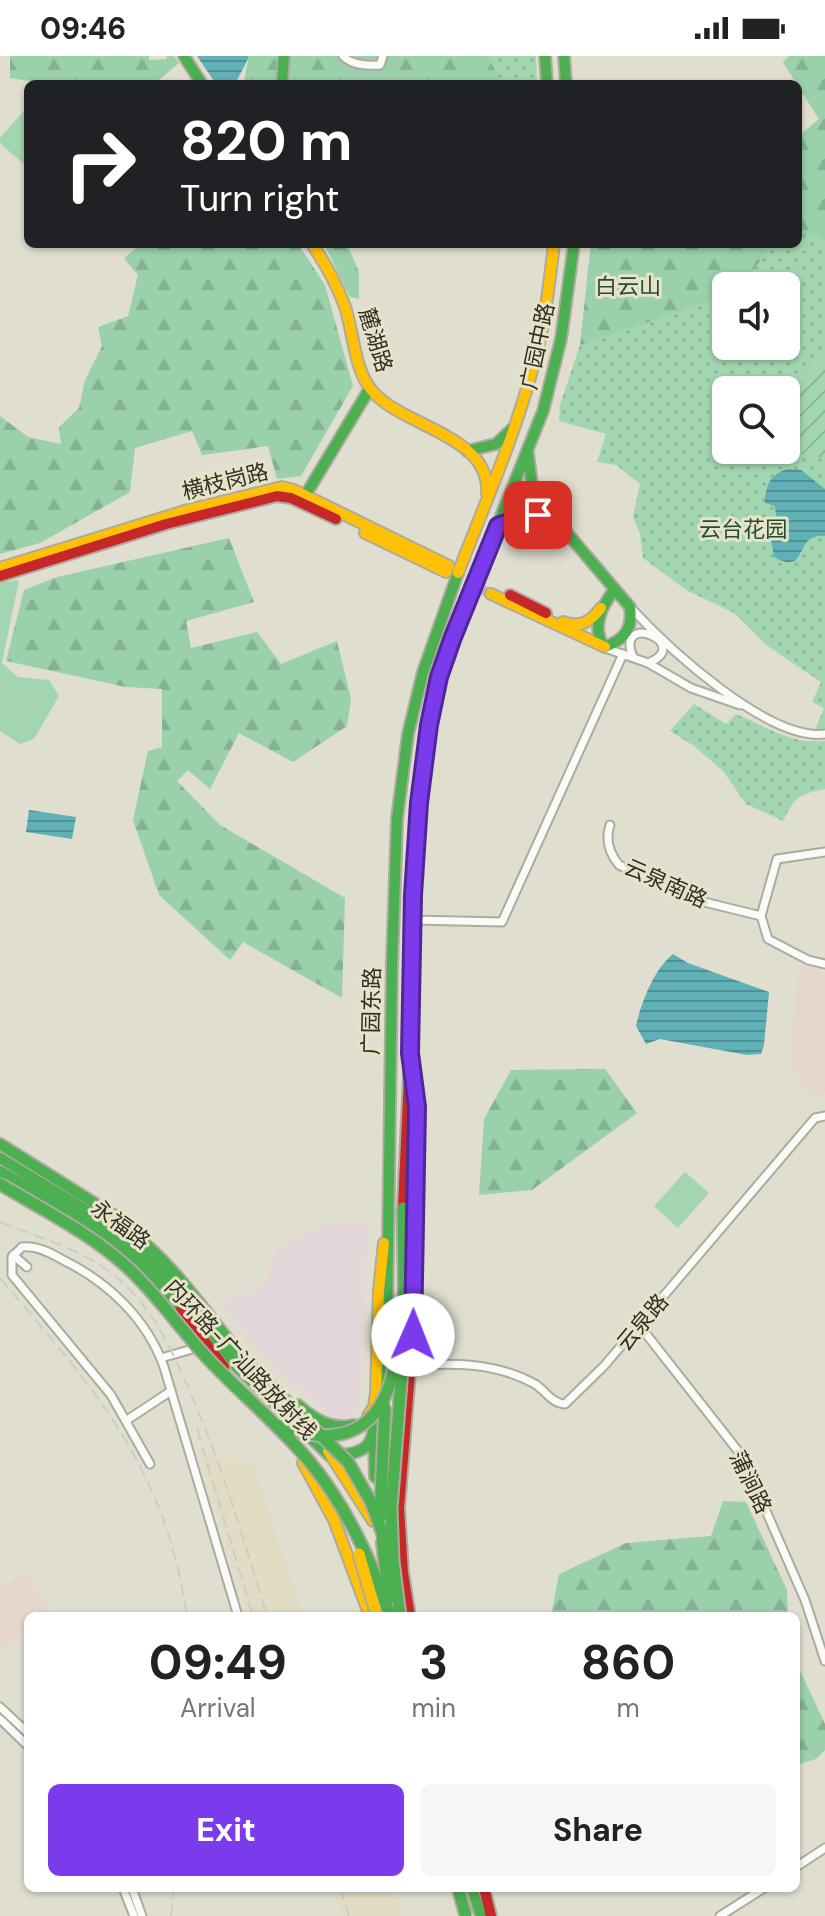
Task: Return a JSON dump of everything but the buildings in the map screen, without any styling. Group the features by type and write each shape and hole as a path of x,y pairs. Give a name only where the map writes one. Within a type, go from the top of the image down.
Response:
{"main road":[{"path":"184,56 199,80"},
{"path":"282,80 284,56"},
{"path":"545,56 547,80"},
{"path":"564,56 566,80"},
{"name":"麓湖路","path":"314,248 339,291 370,388 387,402 467,451 483,465 488,481 486,503"},
{"name":"广园中路","path":"516,425 541,340 550,296 554,248"},
{"name":"广园中路","path":"528,454 543,411 561,339 573,248"},
{"path":"303,499 370,388"},
{"path":"467,451 496,444 516,425"},
{"name":"广园东路","path":"389,1612 378,1553 379,1504 390,1409 389,1203 394,909 403,766 423,672 516,425"},
{"path":"528,454 533,493 630,607 633,620 630,633 623,640 605,647 492,591 572,626 588,623 614,590"},
{"name":"广园东路","path":"408,1612 399,1508 412,1371 417,1107 410,1053 412,920 419,803 435,693 453,637 528,454"},
{"name":"横枝岗路","path":"0,568 175,513 272,488 288,488 303,499 448,569"},
{"name":"横枝岗路","path":"0,576 125,536 235,506 277,496 303,499"},
{"path":"498,526 528,515 553,517"},
{"path":"601,608 597,633 605,647"},
{"path":"399,1612 393,1561 391,1500 405,1331 403,1208 410,1053"},
{"name":"永福路","path":"0,1144 163,1249 255,1364 306,1412"},
{"name":"内环路-广汕路放射线","path":"0,1150 126,1228 157,1251 189,1287 241,1356 340,1453 365,1489 377,1516 408,1612"},
{"path":"0,1158 94,1217 150,1258 173,1282 226,1354 330,1456 357,1454 374,1438"},
{"name":"永福路","path":"0,1171 125,1249 157,1279 181,1310 208,1363 284,1440 308,1471 339,1531 369,1612"},
{"name":"内环路-广汕路放射线","path":"0,1184 98,1244 122,1263 153,1293 208,1359 310,1462 346,1513 375,1571 389,1612"},
{"path":"389,1203 380,1271 373,1469 375,1477 382,1482 388,1477 390,1409 414,1274"},
{"path":"277,1426 303,1436 332,1438 362,1426 382,1406 393,1375 403,1208"},
{"path":"181,1310 221,1364 312,1463 338,1503 357,1546 376,1612"},
{"path":"390,1409 412,1371"},
{"path":"306,1412 325,1424 350,1427 370,1413 376,1393"},
{"path":"306,1412 330,1456 363,1504 405,1591"},
{"path":"456,1892 463,1916"},
{"path":"463,1916 466,1892"},
{"path":"475,1892 482,1916"},
{"path":"485,1892 491,1916"}],"street":[{"path":"343,56 370,66 380,65 383,56"},
{"path":"630,607 698,672 749,708"},
{"path":"634,658 630,648 634,637 642,632 656,635 661,643 661,654 648,663"},
{"path":"605,647 648,663 691,688 749,708 795,730 814,735 825,734"},
{"path":"412,920 502,922 623,654"},
{"name":"云泉南路","path":"610,825 611,856 619,865 692,899 761,916"},
{"path":"825,852 777,859 761,916 768,939 808,960 825,964"},
{"name":"云泉路","path":"412,1371 448,1362 507,1373 536,1385 556,1404 565,1404 604,1366 815,1118 825,1116"},
{"path":"150,1464 127,1420 72,1346 12,1275 13,1255 22,1247 33,1247 86,1272 110,1291 135,1316 161,1358 237,1612"},
{"path":"13,1255 27,1267"},
{"name":"蒲涧路","path":"639,1325 742,1456 805,1600 825,1661"},
{"path":"161,1358 198,1348"},
{"path":"127,1420 171,1391"},
{"path":"0,1707 24,1729"},
{"path":"0,1719 24,1742"},
{"path":"800,1864 825,1848"},
{"path":"125,1892 134,1916"},
{"path":"133,1892 142,1916"},
{"path":"720,1916 758,1892"}],"shaded area":[{"path":"798,965 825,973 825,1093 813,1095 791,1070"},
{"path":"367,1223 363,1358 357,1416 336,1419 272,1367 219,1302 265,1287 275,1250 323,1224"},
{"path":"199,1454 253,1462 303,1612 248,1612"},
{"path":"25,1572 50,1612 24,1612 24,1633 0,1647 0,1588"},
{"path":"335,1892 394,1892 402,1916 342,1916"}],"green space":[{"path":"10,56 149,56 149,60 174,56 179,63 159,80 10,78"},
{"path":"249,56 487,56 501,80 244,80"},
{"path":"290,56 536,56 537,80 291,80"},
{"name":"云台花园","path":"789,56 825,56 825,732 814,732 824,708 812,702 821,682 769,647 734,613 686,590 643,558 640,534 633,517 640,484 616,465 597,462 606,434 559,421 560,405 580,345 591,248 802,248 802,134 819,119 802,92 802,80 794,80 783,62"},
{"path":"789,56 825,56 825,239 802,233 802,134 819,119 802,92 802,80 794,80 783,62"},
{"path":"24,110 24,164 0,143 0,138"},
{"path":"136,248 301,248 325,285 353,386 301,476 277,479 268,446 202,455 192,431 135,448 130,492 40,543 0,554 0,416 28,437 61,444 59,427 79,408 85,380 102,346 98,327 128,316 138,275 124,258"},
{"path":"326,248 349,248 359,272 359,299 350,297"},
{"name":"白云山","path":"591,248 772,248 751,272 712,272 712,301 580,345"},
{"path":"825,362 825,458 800,454 800,383 808,368"},
{"path":"229,538 254,602 186,621 191,648 257,632 281,664 337,641 351,699 347,726 293,762 239,733 210,789 188,770 177,781 220,825 345,898 342,998 243,942 230,960 159,895 133,820 148,751 162,747 162,689 126,687 6,661 24,590 57,577"},
{"path":"19,580 2,663 18,677 49,680 59,696 34,739 20,744 0,731 0,583"},
{"path":"694,704 726,724 736,714 789,737 825,741 825,789 799,798 783,821 746,804 723,771 694,746 670,731"},
{"path":"605,1069 637,1113 532,1190 479,1195 484,1119 511,1070"},
{"path":"685,1172 709,1193 678,1228 654,1206"},
{"path":"723,1501 746,1502 787,1590 788,1612 552,1612 559,1574 626,1543 711,1536"},
{"path":"800,1671 825,1724 825,1750 816,1759 800,1764"}],"water":[{"path":"197,56 249,57 237,80 213,80"},
{"path":"789,469 801,470 825,489 825,536 808,541 793,562 785,562 774,557 770,533 777,526 775,506 765,503 770,481 778,473"},
{"path":"29,810 76,817 72,839 26,832"},
{"path":"673,954 688,963 769,992 761,1054 747,1055 660,1039 646,1044 636,1026 638,1017 654,977"}],"tunnel":[{"path":"451,575 491,594"}],"railway":[{"path":"0,1222 98,1264 124,1284 148,1311 175,1358 202,1419 266,1612"},
{"path":"0,1278 95,1394 143,1472 176,1562 186,1612"},
{"path":"197,1429 252,1612"},
{"path":"171,1916 174,1892"},
{"path":"341,1892 349,1916"}],"traffic: fast":[{"path":"184,56 199,80"},
{"path":"282,80 284,56"},
{"path":"545,56 547,80"},
{"path":"564,56 566,80"},
{"path":"432,712 453,637 543,411 561,339 573,248"},
{"path":"302,501 370,388"},
{"path":"467,451 496,444 512,429"},
{"path":"528,454 533,493 630,607 626,632 605,647"},
{"path":"386,1386 397,819 408,734 423,672 458,573"},
{"path":"603,646 598,624 605,603 614,590"},
{"path":"412,1347 415,1075"},
{"path":"0,1144 139,1231"},
{"path":"0,1158 99,1218 153,1261 173,1282 237,1367 330,1456"},
{"path":"0,1171 101,1231 146,1268 183,1314"},
{"path":"0,1184 82,1233 127,1267 204,1354 298,1448 346,1515 366,1554 389,1612"},
{"path":"399,1612 391,1509 405,1331 403,1208"},
{"path":"130,1231 178,1277 248,1364"},
{"path":"252,1368 348,1462 371,1502 387,1546"},
{"path":"281,1426 322,1436 355,1429 379,1407 394,1368"},
{"path":"298,1405 324,1422 338,1426 354,1425"},
{"path":"380,1518 385,1407"},
{"path":"339,1455 358,1452 368,1444 375,1413"},
{"path":"374,1438 375,1477 382,1482 388,1477"},
{"path":"382,1539 389,1598"},
{"path":"459,1892 466,1916"},
{"path":"473,1892 481,1916"}],"traffic: slow":[{"path":"314,248 344,304 366,383 387,404 461,445 475,458 485,474 487,493"},
{"path":"458,573 507,448 532,371 543,324 554,248"},
{"path":"0,568 188,510 282,487 294,490 449,566"},
{"path":"498,526 528,515 553,517"},
{"path":"365,533 446,572"},
{"path":"491,594 605,647"},
{"path":"563,622 585,622 601,608"},
{"path":"368,1416 374,1407 376,1393 379,1291 384,1243"},
{"path":"328,1451 373,1521"},
{"path":"303,1463 334,1520 368,1612"},
{"path":"359,1554 376,1612"}],"traffic: jam":[{"path":"0,576 166,524 277,496 291,498 336,519"},
{"path":"510,595 546,613"},
{"path":"411,1058 414,865 422,774 432,712"},
{"path":"403,1208 410,1053"},
{"path":"181,1310 224,1367"},
{"path":"409,1612 403,1573 399,1508 412,1347"},
{"path":"485,1892 491,1916"}],"route":[{"path":"413,1335 417,1107 410,1053 412,920 416,834 425,749 445,657 498,526 528,515 538,515"}]}
